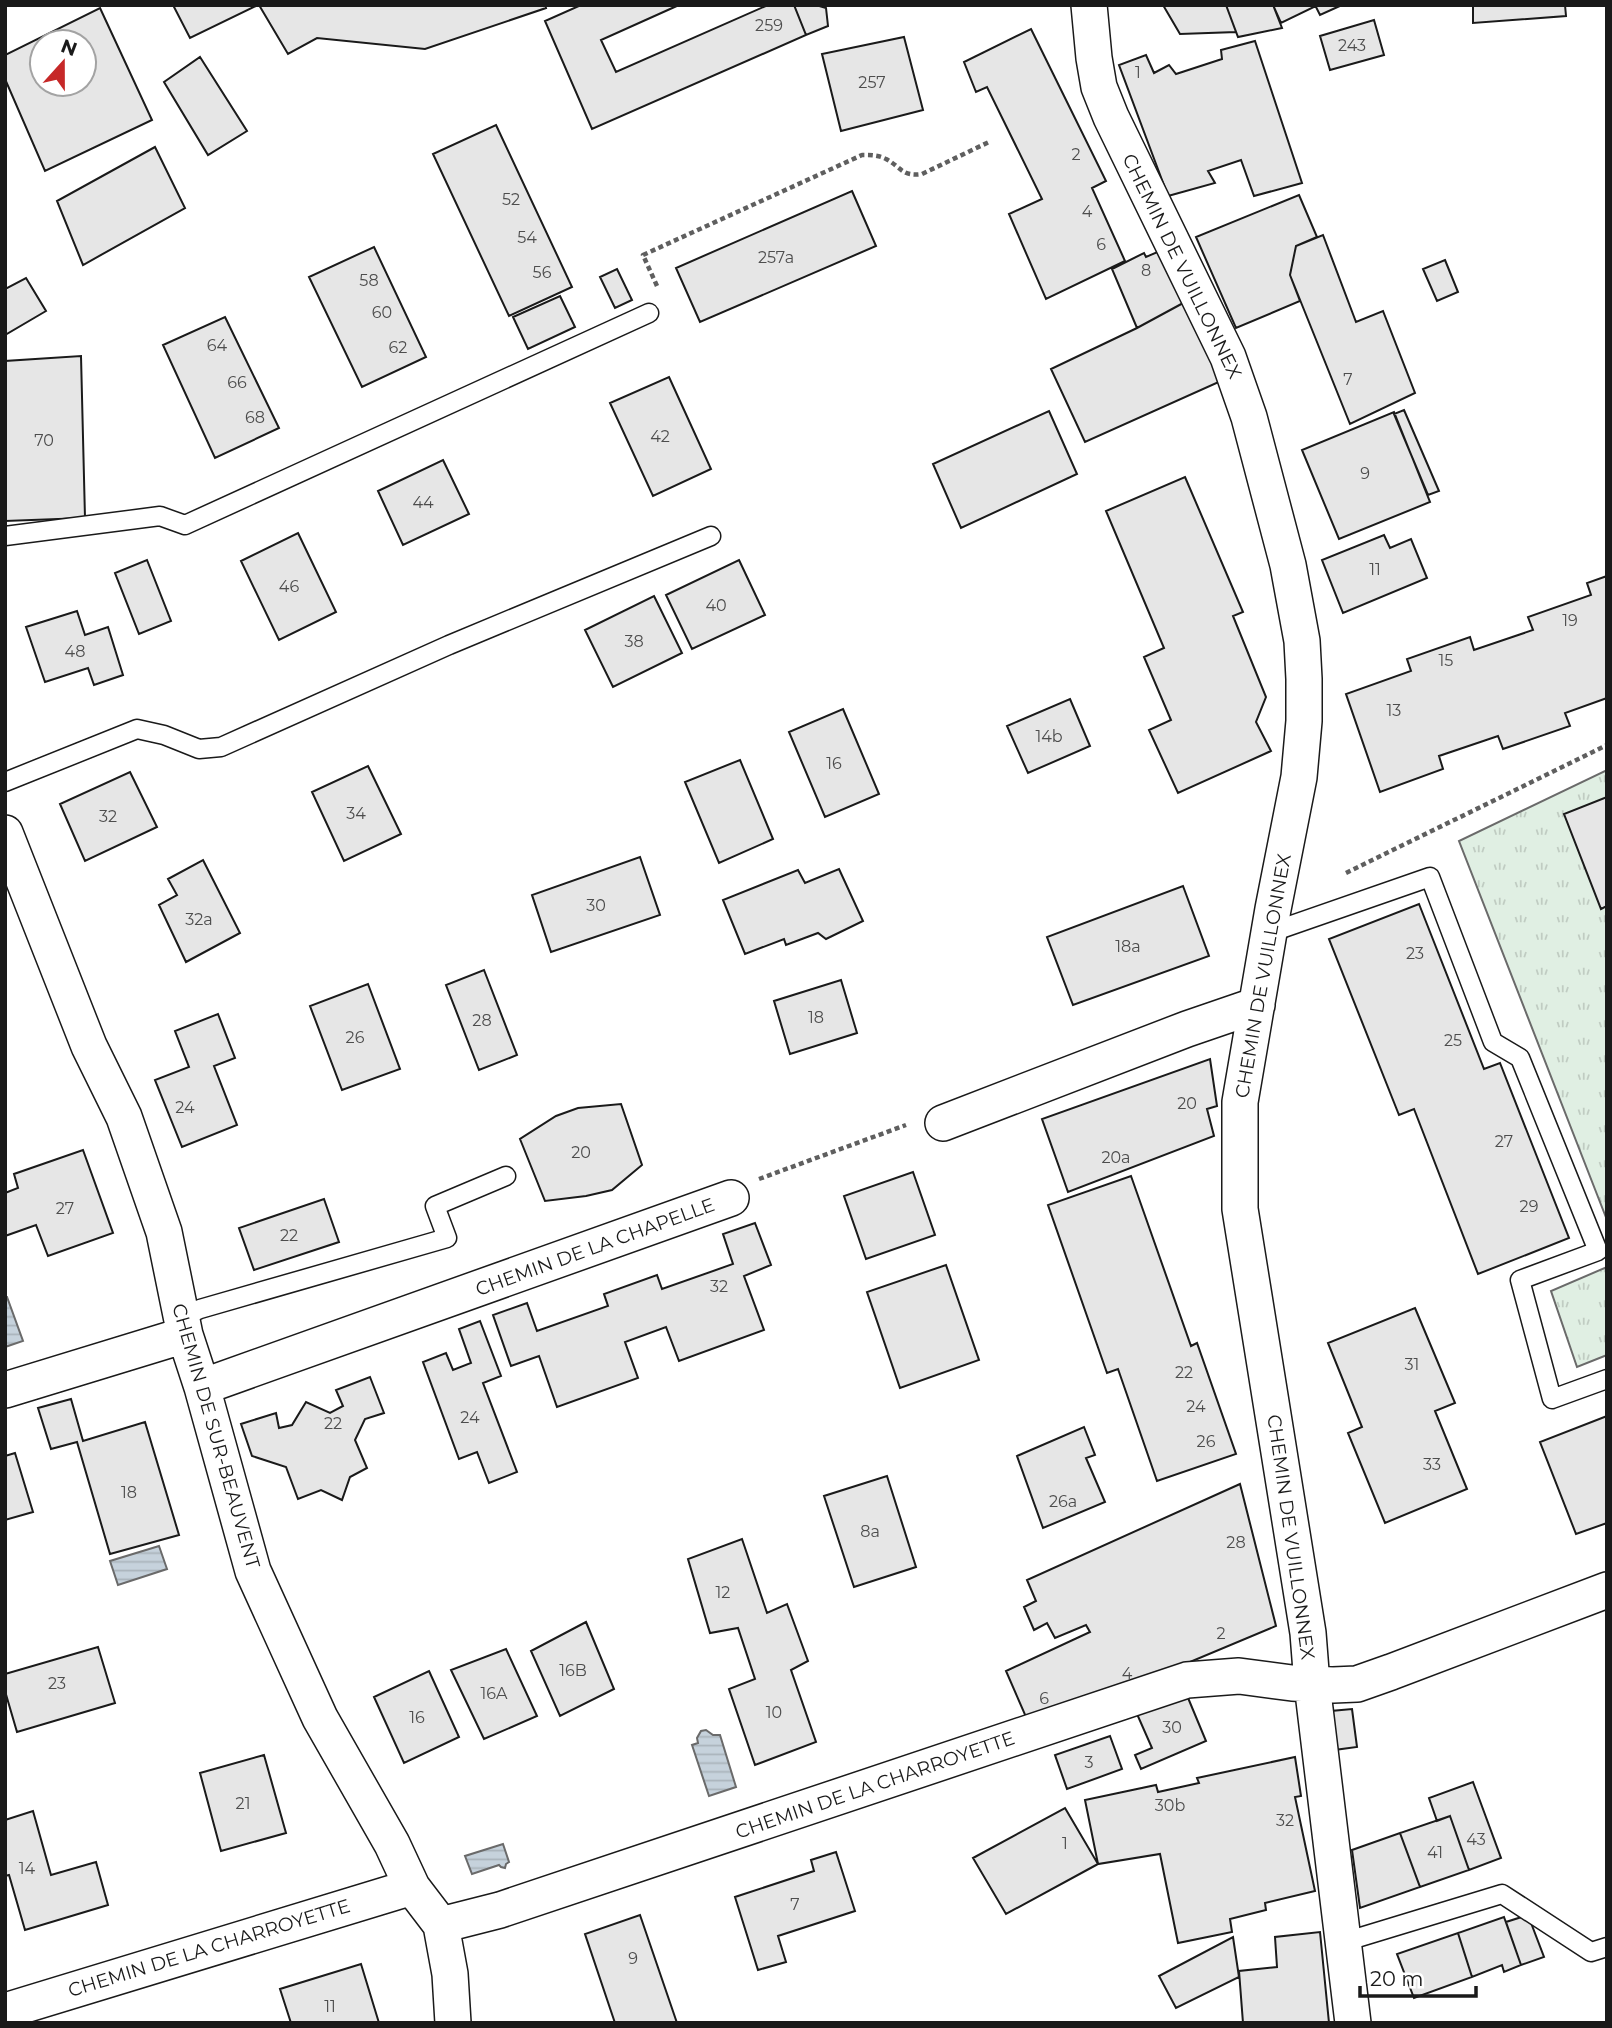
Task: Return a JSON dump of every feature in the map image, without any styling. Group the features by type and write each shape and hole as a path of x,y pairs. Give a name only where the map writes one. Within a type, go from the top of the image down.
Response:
{"street":[{"name":"CHEMIN DE VUILLONNEX","path":"1089,5 1099,87 1240,387 1288,565 1303,654 1304,721 1298,777 1240,1101 1240,1209 1308,1633 1353,2023"},
{"name":"CHEMIN DE SUR-BEAUVENT","path":"5,833 89,1045 124,1117 164,1232 184,1326 253,1570 320,1718 392,1844 412,1887 441,1925 450,1974 453,2023"},
{"path":"943,1123 1256,1005"},
{"name":"CHEMIN DE LA CHAPELLE","path":"202,1387 731,1198"},
{"path":"5,1390 184,1326"},
{"name":"CHEMIN DE LA CHARROYETTE","path":"441,1925 500,1910 1187,1680 1239,1676 1312,1684 1357,1684 1607,1590"},
{"name":"CHEMIN DE LA CHARROYETTE","path":"5,2011 412,1887"}],"lane":[{"path":"5,536 160,516 185,525 649,313"},
{"path":"5,782 137,729 164,735 199,749 221,747 449,645 710,536"},
{"path":"1269,933 1430,877 1493,1042 1520,1058 1598,1251 1520,1280 1552,1399 1607,1379"},
{"path":"184,1326 200,1309 447,1238 435,1206 506,1176"},
{"path":"1344,1942 1502,1894 1591,1952 1607,1947"}],"path":[{"path":"649,313 665,303 643,255 862,155 887,159 912,176 922,174 991,141"},
{"path":"1335,878 1607,745"},
{"name":"CHEMIN DE LA CHAPELLE","path":"731,1198 741,1185 926,1118 943,1123"}],"green space":[{"path":"1607,770 1607,1220 1459,841"},
{"path":"1607,1267 1607,1355 1577,1367 1551,1291"}],"shaded area":[{"path":"5,1297 23,1341 5,1347"},
{"path":"159,1546 167,1569 118,1585 110,1561"},
{"path":"706,1730 713,1735 720,1735 736,1787 709,1796 692,1745 698,1743 697,1738 701,1731"},
{"path":"503,1844 509,1862 505,1868 499,1865 472,1874 465,1856"}],"building":[{"path":"173,5 258,5 190,38"},
{"path":"259,5 545,5 546,8 425,49 317,38 288,54"},
{"path":"581,5 679,5 601,40 616,72 768,5 794,5 806,35 592,129 545,21"},
{"path":"794,5 826,8 828,26 806,35"},
{"path":"1163,5 1226,5 1236,32 1180,34"},
{"path":"1226,5 1273,5 1282,28 1238,37"},
{"path":"1273,5 1315,5 1316,6 1281,23"},
{"path":"1315,5 1342,5 1320,15"},
{"path":"1473,5 1565,5 1566,16 1473,23"},
{"path":"100,8 152,120 45,171 5,79 5,55 28,44 28,98 98,98 98,28 60,28"},
{"path":"1374,20 1384,55 1330,70 1320,36"},
{"path":"1031,29 1106,181 1092,188 1125,261 1046,299 1009,214 1042,199 987,87 976,92 964,62"},
{"path":"904,37 923,110 841,131 822,54"},
{"path":"1255,41 1302,183 1254,196 1241,160 1208,171 1215,183 1168,196 1119,65 1146,55 1154,73 1169,65 1176,74 1222,59 1221,50"},
{"path":"200,57 247,131 208,155 164,82"},
{"path":"496,125 572,287 509,316 433,154"},
{"path":"155,147 185,208 83,265 57,201"},
{"path":"852,191 876,246 700,322 676,268"},
{"path":"1299,195 1317,237 1296,246 1290,275 1300,301 1236,328 1196,237"},
{"path":"1323,235 1356,322 1383,311 1415,393 1350,424 1290,275 1296,246"},
{"path":"374,247 426,357 362,387 309,277"},
{"path":"1162,250 1185,302 1137,328 1112,269 1144,253 1146,257"},
{"path":"1445,260 1458,292 1437,301 1423,269"},
{"path":"617,269 632,300 615,308 600,277"},
{"path":"26,278 46,311 5,335 5,289"},
{"path":"560,296 575,327 528,349 513,317"},
{"path":"1185,302 1221,381 1085,442 1051,369"},
{"path":"225,317 279,428 215,458 163,345"},
{"path":"81,356 85,518 5,521 5,361"},
{"path":"669,377 711,469 653,496 610,403"},
{"path":"1404,410 1439,491 1428,495 1394,414"},
{"path":"1049,411 1077,474 961,528 933,464"},
{"path":"1394,412 1430,502 1339,539 1302,450"},
{"path":"443,460 469,514 403,545 378,491"},
{"path":"1185,477 1243,612 1233,616 1266,697 1256,722 1271,751 1178,793 1149,730 1171,720 1144,657 1164,648 1106,511"},
{"path":"298,533 336,612 279,640 241,561"},
{"path":"1384,535 1390,548 1411,539 1427,578 1343,613 1322,560"},
{"path":"147,560 171,621 139,634 115,573"},
{"path":"739,560 765,615 692,649 666,595"},
{"path":"1607,576 1607,698 1565,713 1570,726 1503,749 1498,736 1439,756 1443,769 1380,792 1346,694 1411,671 1407,659 1470,637 1474,650 1533,630 1528,617 1591,595 1587,583"},
{"path":"654,596 682,653 613,687 585,630"},
{"path":"77,611 85,635 108,627 123,675 94,685 88,668 45,682 26,627"},
{"path":"1070,699 1090,746 1028,773 1007,726"},
{"path":"843,709 879,794 825,817 789,732"},
{"path":"740,760 773,839 719,863 685,782"},
{"path":"368,766 401,834 344,861 312,792"},
{"path":"130,772 157,827 85,861 60,804"},
{"path":"1607,797 1607,906 1601,909 1564,814"},
{"path":"640,857 660,915 551,952 532,895"},
{"path":"203,860 240,933 186,962 159,905 177,895 168,879"},
{"path":"839,869 863,921 826,939 818,933 786,945 784,939 745,954 723,900 798,870 805,883"},
{"path":"1183,886 1209,956 1073,1005 1047,937"},
{"path":"1419,904 1484,1069 1500,1063 1569,1238 1478,1274 1414,1109 1399,1115 1329,939"},
{"path":"484,970 517,1055 479,1070 446,985"},
{"path":"841,980 857,1033 790,1054 774,1001"},
{"path":"368,984 400,1069 342,1090 310,1006"},
{"path":"218,1014 235,1058 214,1066 237,1125 182,1147 155,1080 189,1067 175,1031"},
{"path":"1210,1059 1217,1106 1207,1109 1214,1136 1068,1192 1042,1119"},
{"path":"621,1104 642,1165 612,1190 545,1201 520,1139 556,1116 578,1108"},
{"path":"83,1150 113,1233 48,1256 36,1225 5,1236 5,1193 18,1188 14,1174"},
{"path":"913,1172 935,1235 866,1259 844,1196"},
{"path":"1131,1176 1191,1346 1197,1343 1236,1454 1157,1481 1118,1369 1107,1373 1048,1205"},
{"path":"324,1199 339,1242 254,1270 239,1228"},
{"path":"755,1223 771,1265 744,1276 764,1330 679,1361 666,1327 625,1342 638,1378 557,1407 539,1356 511,1366 493,1315 527,1303 537,1331 608,1306 604,1294 657,1275 662,1289 733,1264 723,1234"},
{"path":"946,1265 979,1360 900,1388 867,1292"},
{"path":"1415,1308 1455,1403 1435,1411 1467,1489 1385,1523 1348,1433 1362,1427 1328,1343"},
{"path":"480,1321 501,1376 483,1383 517,1472 489,1483 477,1452 459,1459 423,1362 446,1353 453,1370 471,1363 459,1329"},
{"path":"370,1377 384,1413 365,1419 355,1440 367,1468 350,1477 342,1500 321,1490 298,1499 286,1467 252,1456 241,1424 276,1413 279,1428 292,1425 306,1402 330,1413 343,1406 336,1390"},
{"path":"71,1399 83,1441 145,1422 179,1535 110,1554 77,1442 51,1449 38,1408"},
{"path":"1607,1416 1607,1523 1576,1534 1540,1442"},
{"path":"1084,1427 1095,1455 1086,1458 1105,1502 1043,1528 1017,1456"},
{"path":"15,1453 33,1512 5,1520 5,1456"},
{"path":"887,1476 916,1567 854,1587 824,1496"},
{"path":"1240,1484 1276,1626 1073,1711 1026,1717 1006,1671 1090,1632 1086,1625 1055,1638 1047,1623 1034,1630 1024,1607 1036,1601 1027,1580"},
{"path":"742,1539 767,1613 787,1604 808,1661 791,1670 816,1742 755,1765 729,1689 755,1679 738,1628 710,1633 688,1559"},
{"path":"586,1622 614,1689 560,1716 531,1651"},
{"path":"98,1647 115,1703 17,1732 5,1691 5,1674"},
{"path":"506,1649 537,1716 484,1739 451,1670"},
{"path":"429,1671 459,1737 404,1763 374,1697"},
{"path":"1186,1693 1206,1741 1141,1769 1135,1755 1152,1748 1137,1714"},
{"path":"1352,1709 1357,1747 1334,1750 1331,1711"},
{"path":"1110,1736 1122,1769 1067,1789 1055,1755"},
{"path":"264,1755 286,1833 221,1851 200,1773"},
{"path":"1295,1757 1301,1796 1295,1797 1315,1891 1265,1903 1266,1910 1230,1919 1232,1932 1178,1943 1160,1854 1098,1864 1085,1800 1156,1785 1158,1792 1199,1783 1197,1778"},
{"path":"1473,1782 1501,1858 1469,1870 1450,1816 1437,1821 1429,1798"},
{"path":"1065,1808 1098,1864 1006,1914 973,1858"},
{"path":"33,1811 51,1875 96,1862 108,1905 25,1930 9,1875 5,1876 5,1820"},
{"path":"1450,1816 1469,1870 1420,1887 1400,1833"},
{"path":"1400,1833 1420,1887 1360,1908 1352,1850"},
{"path":"836,1852 855,1911 778,1936 786,1962 758,1970 735,1897 814,1871 811,1860"},
{"path":"640,1915 677,2023 615,2023 585,1934"},
{"path":"1528,1915 1544,1957 1521,1965 1506,1922"},
{"path":"1504,1917 1521,1965 1504,1972 1502,1965 1472,1977 1458,1933"},
{"path":"1320,1932 1329,2023 1243,2023 1239,1971 1277,1967 1275,1937"},
{"path":"1458,1933 1472,1977 1414,1998 1397,1954"},
{"path":"1233,1937 1239,1977 1176,2008 1159,1976"},
{"path":"361,1964 379,2023 291,2023 280,1989"}]}
